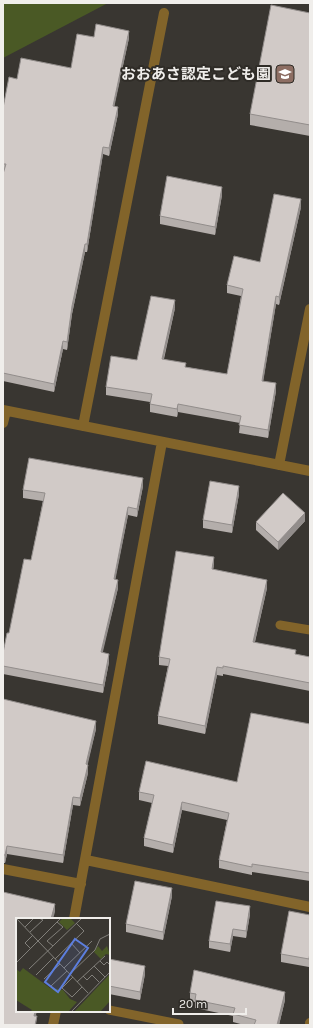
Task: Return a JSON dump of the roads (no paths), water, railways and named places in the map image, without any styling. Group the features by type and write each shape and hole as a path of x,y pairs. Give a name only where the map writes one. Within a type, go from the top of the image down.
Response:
{"street":[{"path":"83,426 164,14"},
{"path":"279,465 310,309"},
{"path":"3,423 4,411 310,471"},
{"path":"74,918 162,442"},
{"path":"86,860 310,906"},
{"path":"3,869 81,884"},
{"path":"53,1025 56,1012"}],"lane":[{"path":"280,625 310,630"},
{"path":"110,1010 179,1024"}],"place":[{"name":"おおあさ認定こども園","path":"285,74"}]}
